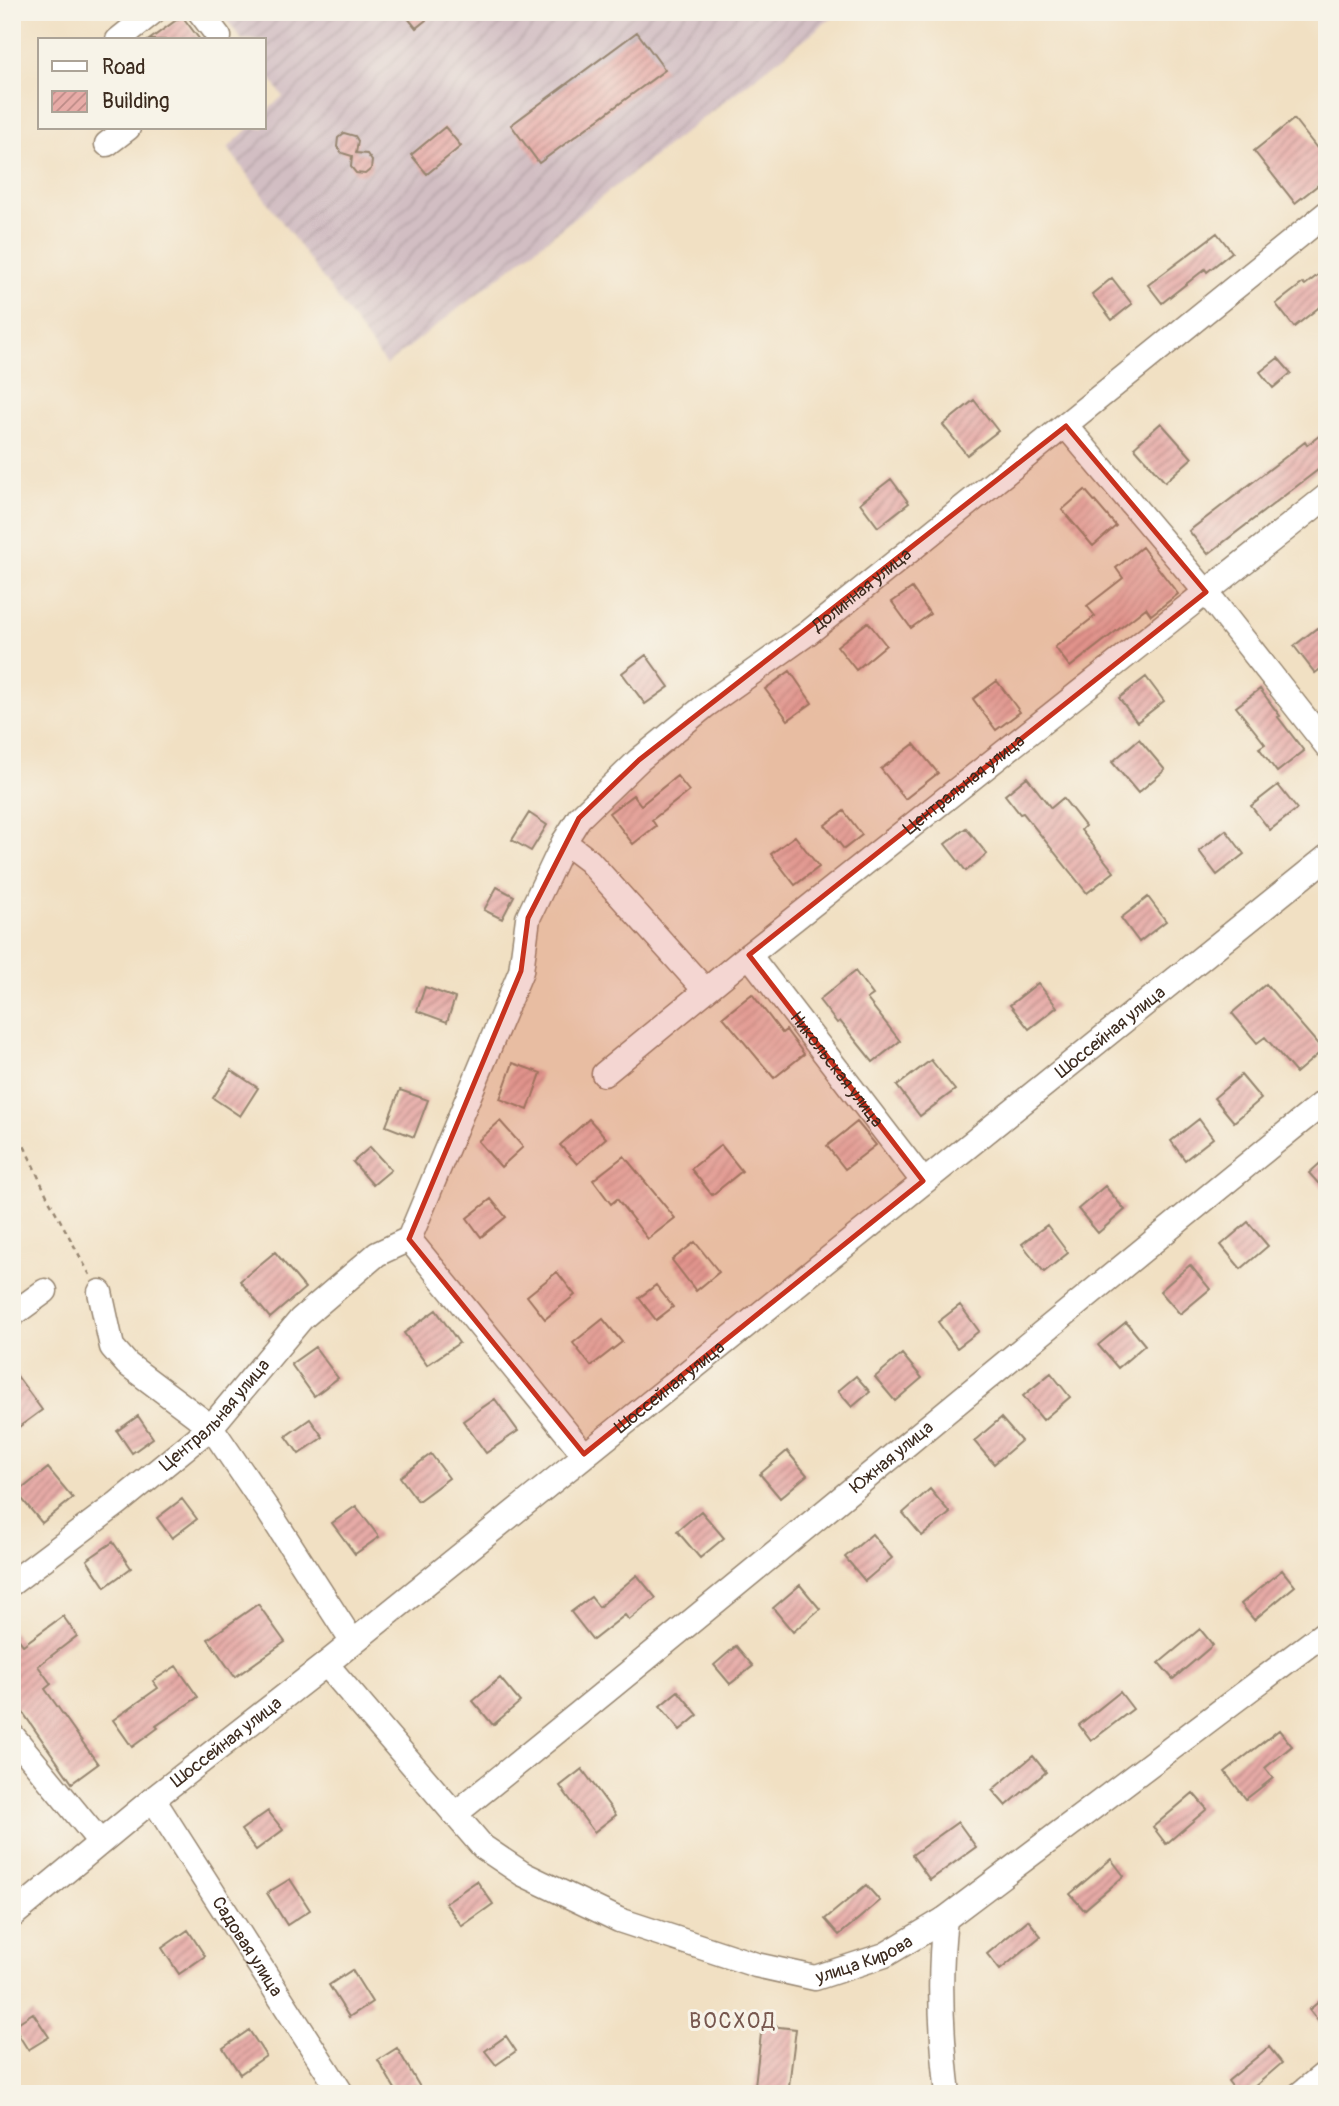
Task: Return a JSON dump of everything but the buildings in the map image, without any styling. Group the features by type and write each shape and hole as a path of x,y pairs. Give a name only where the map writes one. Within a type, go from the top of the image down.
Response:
{"street":[{"path":"120,38 153,12"},
{"path":"200,12 219,38"},
{"path":"107,144 125,130"},
{"name":"Долинная улица","path":"409,1239 521,971 528,918 564,842 579,818 639,760 705,706 808,633 1327,213"},
{"path":"1066,426 1206,592 1327,746"},
{"name":"Центральная улица","path":"604,1074 705,990 1327,496"},
{"path":"564,842 589,861 705,990"},
{"name":"Шоссейная улица","path":"12,1916 152,1799 326,1664 1327,858"},
{"name":"Никольская улица","path":"749,955 923,1181"},
{"name":"Южная улица","path":"455,1814 655,1653 1327,1100"},
{"path":"409,1239 584,1454"},
{"name":"Центральная улица","path":"12,1583 118,1503 211,1427 301,1319 377,1254 409,1239"},
{"path":"12,1315 45,1291"},
{"path":"100,1292 112,1347 127,1364 211,1427 352,1642"},
{"name":"улица Кирова","path":"326,1664 483,1847 523,1874 619,1920 785,1973 815,1978 885,1955 945,1919 1327,1631"},
{"path":"12,1735 100,1842"},
{"name":"Садовая улица","path":"152,1799 342,2094"},
{"path":"945,1919 940,1963 943,2054 948,2094"},
{"path":"1300,2094 1327,2072"}],"path":[{"path":"12,1119 48,1198 100,1292"}],"highlighted area":[{"path":"1066,426 1206,592 749,955 923,1181 584,1454 409,1239 521,971 528,918 579,818 639,760"}],"shaded area":[{"path":"221,12 839,12 386,365 228,148 247,130 266,130 266,112 283,96 266,73 266,38 240,38"}],"district":[{"name":"ВОСХОД","path":"733,2021"}]}
